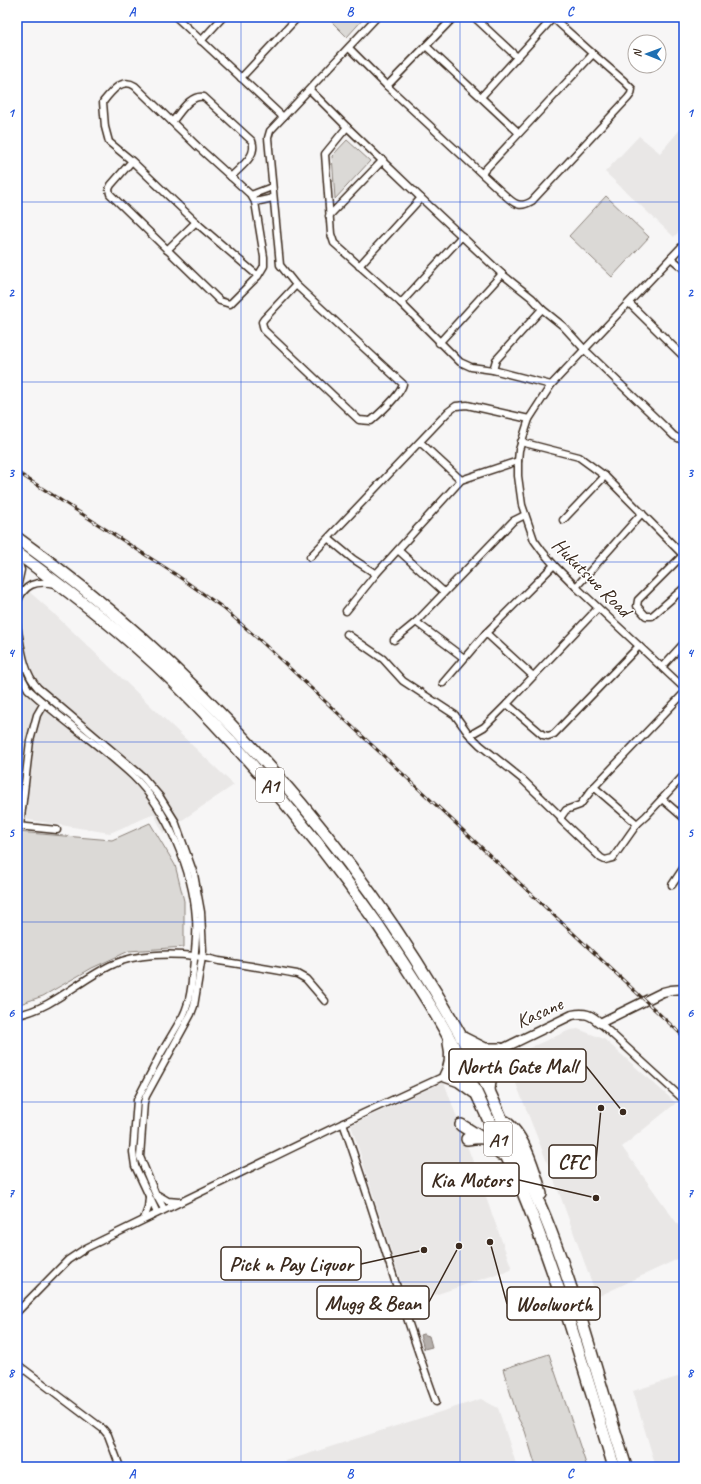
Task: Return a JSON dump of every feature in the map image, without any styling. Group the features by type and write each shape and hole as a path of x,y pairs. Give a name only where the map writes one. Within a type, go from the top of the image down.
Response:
{"highway":[{"name":"A1","path":"17,538 47,559 125,623 210,703 279,778 321,829 369,891 413,957 475,1062 542,1211 574,1298 626,1467"},
{"name":"A1","path":"17,553 61,585 119,632 172,680 236,746 277,792 314,838 352,888 420,988 464,1068 519,1184 563,1303 614,1467"},
{"path":"447,1035 450,1048 450,1062 445,1076 459,1081 477,1094"},
{"path":"461,1037 485,1049 500,1049 491,1072 489,1091"},
{"path":"461,1126 480,1137"},
{"path":"467,1139 480,1137 486,1138 495,1146 519,1184"}],"street":[{"path":"176,17 284,117"},
{"path":"201,41 223,17"},
{"path":"241,78 298,17"},
{"path":"296,284 264,319 262,322 264,330 359,420 371,420 380,413 400,391 403,384 296,284 279,263 268,138 270,131 377,17"},
{"path":"387,86 454,17"},
{"path":"474,17 517,56"},
{"path":"349,48 387,86 515,204 520,206 532,202 628,98 632,90 624,80 553,18 481,97"},
{"path":"426,46 519,133"},
{"path":"482,173 593,54"},
{"path":"132,161 111,185 109,189 110,194 220,301 230,304 235,301 258,276 264,266 255,202 251,195 135,86 126,82 120,84 103,102 108,142 132,161 196,222 258,276"},
{"path":"310,90 502,274 563,326 584,349 674,436 684,441"},
{"path":"172,122 192,99 196,96 200,96 252,142 254,151 231,177"},
{"path":"347,127 325,154 329,216 334,243 401,303 460,362 471,367 493,370 551,385"},
{"path":"329,216 383,160"},
{"path":"251,195 272,187"},
{"path":"255,202 273,198"},
{"path":"360,266 421,198"},
{"path":"167,250 196,222"},
{"path":"401,303 462,236"},
{"name":"Hukutswe Road","path":"684,244 551,385 529,419 521,442 518,462 519,492 524,515 534,540 554,565 576,588 684,688"},
{"path":"672,258 684,269"},
{"path":"439,342 502,274"},
{"path":"629,303 684,357"},
{"path":"493,370 496,360 542,309"},
{"path":"310,557 329,539 448,412 456,406 467,405 529,419"},
{"path":"420,442 461,480"},
{"path":"521,442 579,457 605,476 684,555 638,600 637,606 646,616 652,616 684,588"},
{"path":"346,611 376,574 461,480 518,462"},
{"path":"563,520 605,476"},
{"path":"576,588 642,513"},
{"path":"394,640 416,622 513,520 524,515"},
{"path":"329,539 353,559 376,574"},
{"path":"398,550 444,592"},
{"path":"17,558 21,570 17,588"},
{"path":"443,683 486,633 554,565"},
{"path":"17,604 25,589 34,584 44,582 61,585"},
{"path":"470,735 484,727 598,608"},
{"path":"416,622 464,658"},
{"path":"17,624 19,646 33,682 142,776 160,797 168,809 181,836 198,888 201,912 202,957 191,1014 151,1086 144,1102 140,1157 164,1209"},
{"path":"486,633 533,676"},
{"path":"347,634 383,659 403,681 455,715 470,735 480,745 522,779 560,817 561,820 601,858 605,860 613,858 637,824 684,775"},
{"path":"662,666 684,643"},
{"path":"507,704 544,735 548,736 554,734 639,646"},
{"path":"17,659 21,676 28,688 44,703 133,776 148,793 161,811 174,838 189,878 196,916 192,978 186,1010 143,1088 136,1104 133,1159 157,1213"},
{"path":"560,817 566,810 580,804 594,787 684,692"},
{"path":"44,703 37,715 30,741 18,826 57,830"},
{"path":"594,787 637,824"},
{"path":"662,799 684,818"},
{"path":"672,884 684,868"},
{"path":"17,1015 38,1009 100,971 125,960 157,955 202,957 297,974 306,979 325,1001"},
{"path":"684,989 664,992 600,1023 684,1100"},
{"name":"Kasane","path":"464,1068 572,1015 581,1013 590,1015 600,1023"},
{"path":"17,1312 74,1255 86,1248 344,1123 464,1068"},
{"path":"344,1123 418,1353 436,1402"},
{"path":"156,1193 168,1201 180,1202"},
{"path":"144,1219 149,1204 148,1194"},
{"path":"17,1364 103,1428 108,1435 120,1467"}],"shaded area":[{"path":"327,17 365,17 347,37"},
{"path":"684,125 684,226 674,237 605,172 639,136 660,153"},
{"path":"347,140 370,161 335,199 332,156"},
{"path":"606,196 649,237 612,277 569,236"},
{"path":"17,581 50,610 234,785 163,833 154,814 110,833 17,818 20,731 17,731"},
{"path":"150,823 175,865 184,901 184,947 129,951 92,968 43,996 17,1005 17,832 112,840"},
{"path":"578,1029 604,1039 676,1103 622,1147 684,1233 684,1256 597,1297 561,1198 506,1058 570,1030"},
{"path":"444,1082 512,1269 408,1304 351,1125"},
{"path":"423,1334 429,1336 432,1347 424,1349 420,1335"},
{"path":"549,1354 587,1467 536,1467 525,1431 518,1418 503,1369"},
{"path":"684,1375 684,1467 656,1467 633,1391"},
{"path":"481,1399 498,1408 517,1467 267,1467"}],"railway":[{"path":"17,472 175,574 222,607 265,645 684,1037"}],"place":[{"name":"CFC","path":"601,1108"},
{"name":"North Gate Mall","path":"623,1112"},
{"name":"Kia Motors","path":"596,1198"},
{"name":"Woolworth","path":"490,1242"},
{"name":"Mugg & Bean","path":"459,1246"},
{"name":"Pick n Pay Liquor","path":"424,1250"}]}
